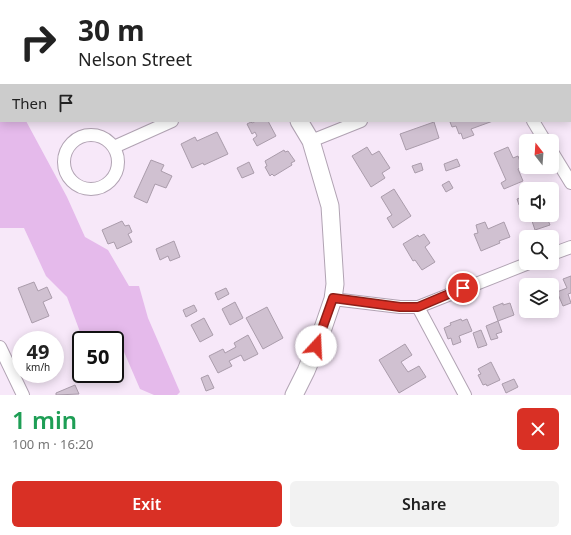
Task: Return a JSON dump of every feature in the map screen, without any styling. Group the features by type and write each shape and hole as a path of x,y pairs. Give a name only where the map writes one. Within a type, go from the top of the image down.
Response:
{"main road":[{"path":"294,395 306,371 333,298 335,284 330,206 311,141 300,122"}],"street":[{"path":"114,148 170,122"},
{"path":"311,141 358,122"},
{"path":"534,122 541,134"},
{"path":"82,136 100,136 108,141 114,148 118,156 116,174 103,186 94,189 86,189 71,180 66,172 64,164 68,147 82,136"},
{"path":"559,163 571,183"},
{"path":"559,251 571,246"},
{"path":"333,298 400,307 418,307 519,267"},
{"path":"418,307 466,395"},
{"path":"0,347 23,395"}],"shaded area":[{"path":"0,122 27,122 67,197 85,237 108,250 129,286 139,286 148,318 180,392 177,395 154,395 140,389 124,352 124,331 80,331 67,297 46,276 24,228 0,228"}],"building":[{"path":"269,122 276,136 257,146 253,139 257,136 255,132 252,134 247,124"},
{"path":"434,122 439,138 406,150 400,134"},
{"path":"450,122 490,122 471,129 474,135 463,139 456,126 452,127"},
{"path":"217,132 228,154 204,165 203,163 192,168 181,144 195,137 197,141"},
{"path":"367,147 372,155 379,151 390,168 382,173 385,178 371,187 352,156"},
{"path":"508,147 513,158 518,156 519,174 523,181 504,189 501,183 506,180 494,153"},
{"path":"284,150 285,152 288,151 295,161 291,163 292,165 274,176 272,174 270,176 265,167 267,166 265,161"},
{"path":"457,159 460,166 446,171 444,164"},
{"path":"151,160 164,165 161,171 172,176 166,188 155,184 147,203 134,197"},
{"path":"249,162 254,173 242,178 237,168"},
{"path":"421,163 423,170 415,173 412,166"},
{"path":"449,181 453,188 446,192 442,185"},
{"path":"394,189 411,216 393,228 387,218 392,215 381,197"},
{"path":"122,221 125,226 129,225 132,232 128,234 132,242 117,249 114,242 108,244 102,230"},
{"path":"485,222 488,229 504,222 510,237 481,251 474,234 478,233 476,225"},
{"path":"532,222 549,222 550,225 535,230"},
{"path":"424,234 430,243 425,247 435,262 422,270 415,260 413,261 403,244 418,235 419,237"},
{"path":"174,241 180,257 170,261 168,256 160,260 156,249"},
{"path":"571,276 571,293 568,294 571,303 563,306 559,297 559,291 567,288 563,279"},
{"path":"34,282 38,291 47,287 52,298 43,302 49,316 32,323 18,288"},
{"path":"226,288 229,294 218,300 215,293"},
{"path":"235,302 243,318 230,325 222,309"},
{"path":"503,303 503,305 510,303 514,315 498,321 493,307"},
{"path":"194,305 197,311 186,317 183,310"},
{"path":"267,307 283,338 263,349 246,318"},
{"path":"204,318 213,335 200,342 191,325"},
{"path":"461,319 462,321 467,319 472,331 459,336 461,342 453,345 451,338 448,339 444,328 451,325 450,323"},
{"path":"498,321 502,332 496,334 498,338 491,340 486,326"},
{"path":"481,330 487,345 478,348 473,333"},
{"path":"248,335 258,354 244,361 241,355 229,361 232,366 218,373 209,356 223,349 225,353 236,347 234,343"},
{"path":"405,344 412,355 401,362 408,372 419,366 426,377 399,393 379,360"},
{"path":"491,362 500,380 487,386 486,384 483,385 478,375 481,374 478,369"},
{"path":"208,375 214,388 206,391 201,378"},
{"path":"514,379 518,387 506,393 502,384"},
{"path":"75,385 79,394 56,395 56,393"}],"route":[{"path":"316,346 333,298 400,307 418,307 463,288"}]}
